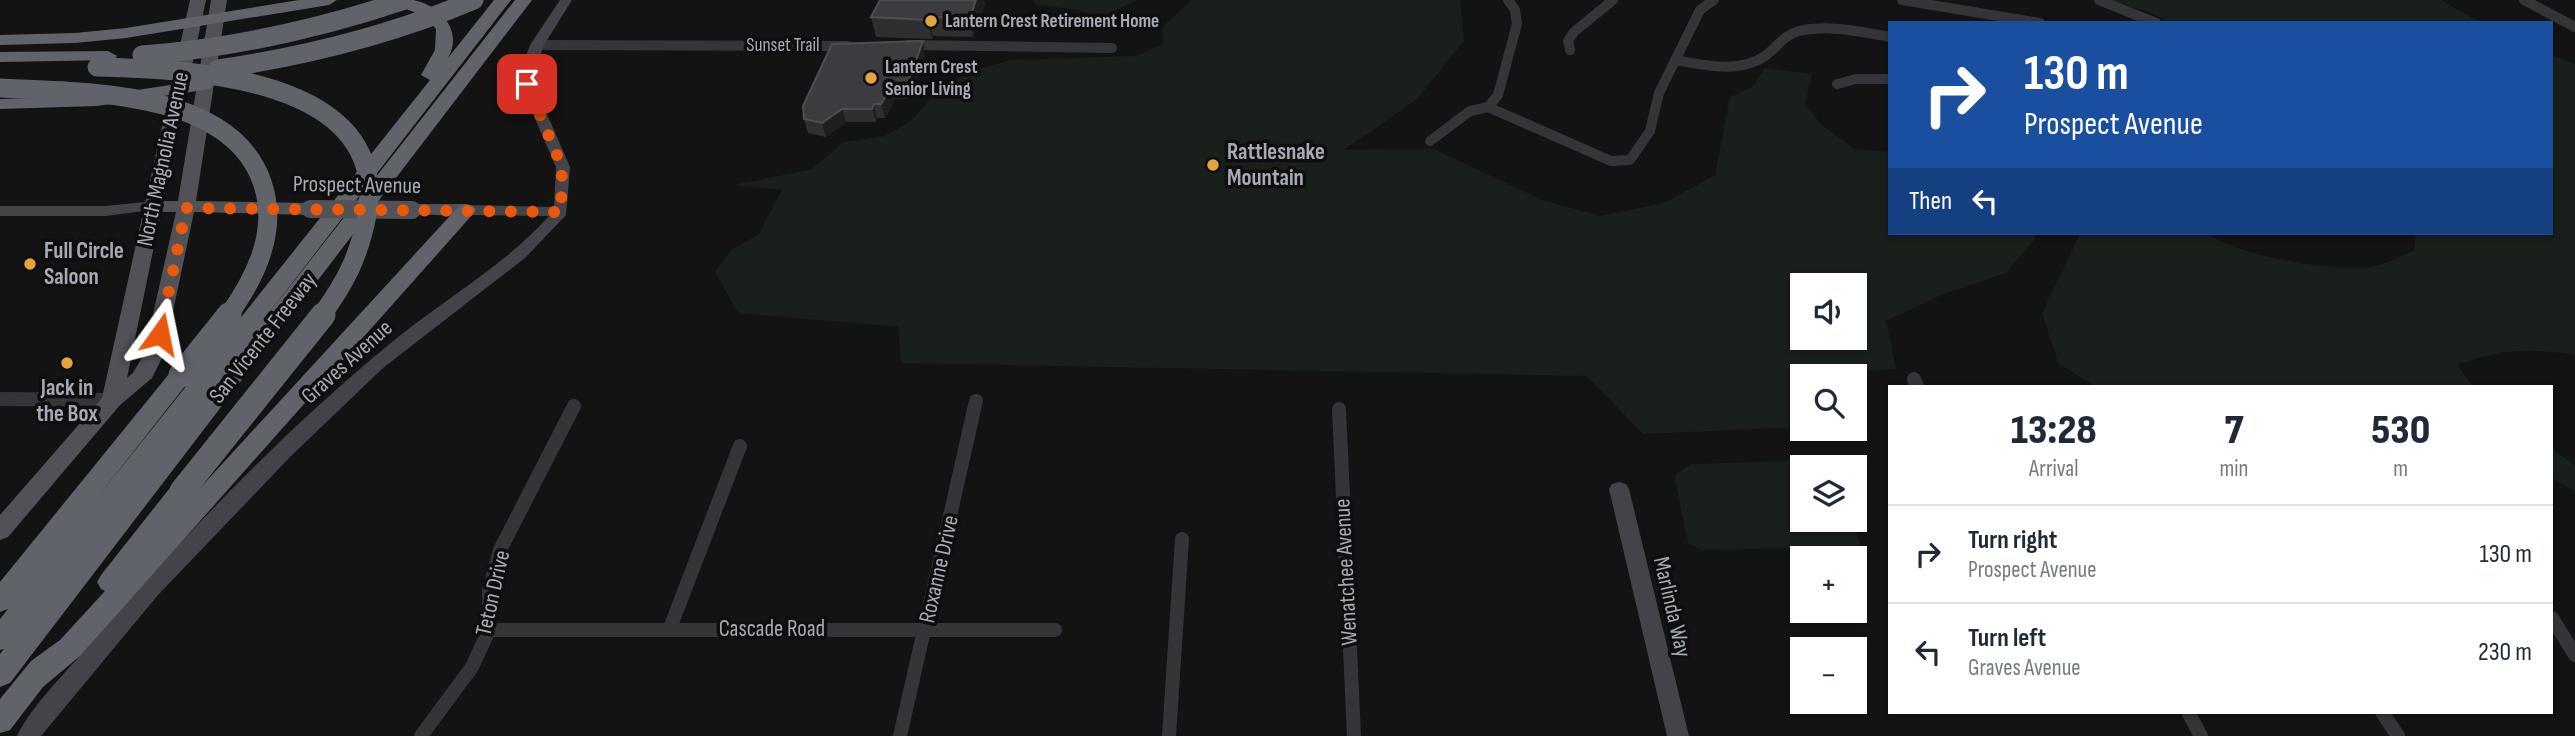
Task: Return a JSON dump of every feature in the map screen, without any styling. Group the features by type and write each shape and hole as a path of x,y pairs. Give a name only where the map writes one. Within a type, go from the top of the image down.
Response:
{"highway":[{"path":"0,40 92,37 329,0"},
{"path":"322,232 424,84 444,50 446,36 440,21 430,12 397,0"},
{"path":"0,64 103,62 245,43 341,21 405,0"},
{"path":"0,76 138,77 236,67 337,47 403,27 474,0"},
{"name":"San Vicente Freeway","path":"0,639 503,0"},
{"name":"San Vicente Freeway","path":"0,675 524,0"},
{"path":"0,57 103,62 204,72 278,89 314,105 334,119 356,142 368,164 373,194 361,247 349,271 306,336 0,721"},
{"path":"0,104 97,101 204,85"},
{"path":"0,88 105,94 172,108 201,120 234,139 246,150 257,167 269,200 268,230 262,252 236,304 0,601"},
{"path":"33,679 70,648 466,210"}],"main road":[{"name":"North Magnolia Avenue","path":"112,400 198,0"},
{"name":"North Magnolia Avenue","path":"0,531 112,400 141,378 154,354 186,208 219,0"},
{"path":"561,212 562,167 527,84 529,67 537,45 566,0"},
{"name":"Prospect Avenue","path":"0,203 54,201 186,208 561,212"},
{"name":"Prospect Avenue","path":"0,211 106,211 154,206"},
{"name":"Graves Avenue","path":"28,736 119,628 244,490 376,365 526,248 561,212"},
{"name":"Marlinda Way","path":"1619,489 1678,736"}],"street":[{"path":"1488,107 1498,95 1517,24 1515,10 1508,0"},
{"path":"1570,50 1568,41 1574,32 1613,0"},
{"path":"1430,141 1470,111 1488,107 1611,161 1630,160 1650,131 1659,93 1700,10 1714,0"},
{"path":"1902,0 2027,21"},
{"path":"2099,0 2151,21"},
{"path":"2524,0 2575,27"},
{"path":"1675,60 1739,66 1764,57 1784,37 1810,29 1834,29 1888,37"},
{"name":"Sunset Trail","path":"537,45 862,46"},
{"path":"904,45 1112,48"},
{"path":"1837,84 1856,79 1888,79"},
{"path":"0,399 112,400"},
{"name":"Roxanne Drive","path":"900,736 976,401"},
{"name":"Teton Drive","path":"421,736 472,667 489,630 489,590 500,550 574,406"},
{"name":"Wenatchee Avenue","path":"1339,409 1354,736"},
{"path":"670,628 740,446"},
{"path":"1170,736 1181,538"},
{"path":"2553,620 2575,655"},
{"name":"Cascade Road","path":"489,630 1055,630"},
{"path":"2189,714 2201,736"},
{"path":"2383,714 2398,736"}],"shaded area":[{"path":"1032,0 1138,0 1096,19 1079,10 1037,5"},
{"path":"1191,0 1460,0 1464,41 1417,99 1344,150 1434,149 1542,200 1600,216 1664,203 1715,175 1730,97 1752,87 1765,68 1812,74 1805,105 1823,126 1855,149 1888,152 1888,235 2035,235 2006,273 1944,294 1886,321 1896,369 1867,371 1867,364 1790,364 1790,428 1643,434 1587,376 901,363 898,327 738,313 715,272 730,251 758,235 782,190 733,185 810,170 844,142 885,136 912,120 934,94 967,72 1011,60 1137,56 1162,44 1163,27"},
{"path":"2109,0 2441,0 2478,21 2166,21 2152,13"},
{"path":"2553,55 2575,64 2575,355 2516,351 2458,365 2472,385 2093,385 2059,364 2042,313 2079,235 2210,235 2241,249 2288,261 2357,268 2384,263 2415,250 2415,235 2553,235"},
{"path":"2553,450 2575,465 2575,491 2553,479"},
{"path":"1790,461 1790,532 1856,532 1861,544 1702,550 1688,543 1675,479 1676,474 1691,464"}],"building":[{"path":"880,0 976,0 970,18 929,17 928,20 871,17"},
{"name":"Lantern Crest Senior Living","path":"923,41 907,85 892,85 881,104 874,104 872,109 842,109 822,123 804,119 803,106 832,44"}],"place":[{"name":"Lantern Crest Retirement Home","path":"931,21"},
{"name":"Lantern Crest Senior Living","path":"871,78"},
{"name":"Rattlesnake Mountain","path":"1213,165"},
{"name":"Full Circle Saloon","path":"30,264"},
{"name":"Jack in the Box","path":"67,363"}],"route":[{"path":"160,334 186,208 561,212 562,167 527,84"}]}
